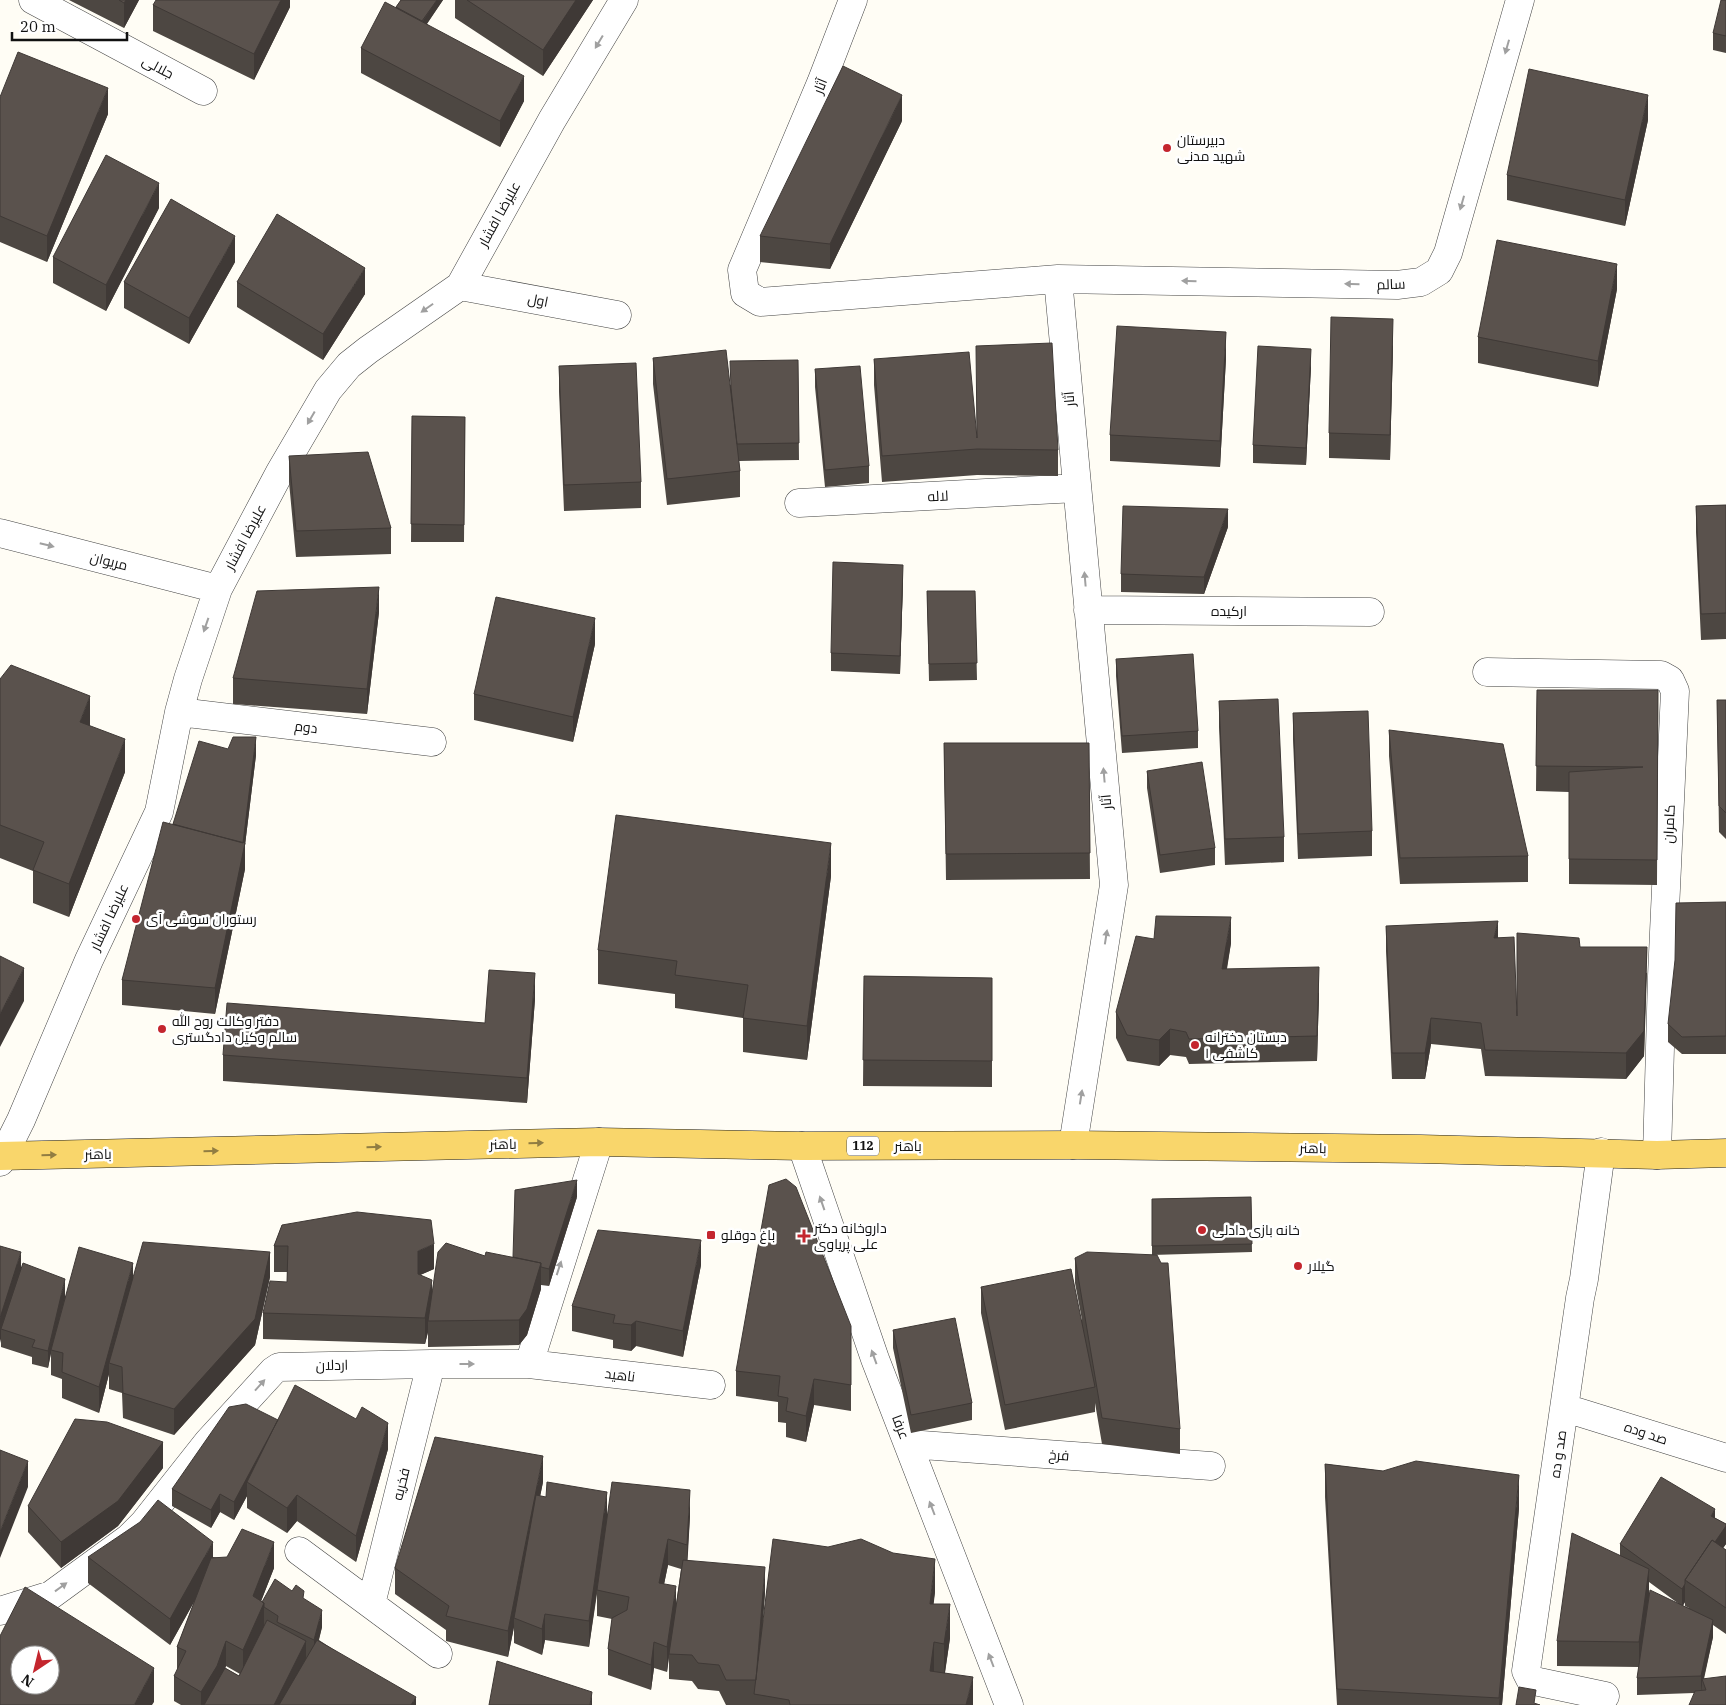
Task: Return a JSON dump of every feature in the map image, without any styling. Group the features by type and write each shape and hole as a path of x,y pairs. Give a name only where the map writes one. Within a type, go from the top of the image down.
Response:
{"main road":[{"name":"باهنر","path":"1,1158 599,1142 802,1146 1073,1146 1601,1152 1657,1155 1726,1153"}],"street":[{"name":"جلالی","path":"33,0 203,91"},
{"name":"علیرضا افشار","path":"1,1158 21,1120 89,960 159,812 188,679 218,589 280,472 328,390 349,365 460,286 552,120 624,0"},
{"name":"آثار","path":"853,0 821,83 742,270 745,293 760,302 1058,279 1114,885 1073,1146"},
{"name":"سالم","path":"1058,279 1397,285 1421,282 1439,271 1448,253 1520,0"},
{"name":"اول","path":"460,286 617,315"},
{"name":"لاله","path":"799,503 1077,488"},
{"name":"مریوان","path":"0,532 218,589"},
{"name":"ارکیده","path":"1088,610 1370,612"},
{"name":"کامران","path":"1486,672 1661,675 1670,680 1675,691 1657,1155"},
{"name":"دوم","path":"180,712 432,742"},
{"path":"529,1364 599,1142"},
{"name":"عرفا","path":"802,1146 875,1359 1009,1705"},
{"name":"صد و ده","path":"1601,1152 1526,1671 1530,1679 1539,1682 1605,1696"},
{"name":"فخریه","path":"371,1604 431,1364"},
{"name":"اردلان","path":"0,1611 51,1595 133,1534 208,1442 279,1367 529,1364"},
{"name":"ناهید","path":"529,1364 711,1385"},
{"name":"صد وده","path":"1565,1408 1726,1458"},
{"name":"فرخ","path":"908,1444 1211,1466"},
{"path":"300,1551 438,1654"}],"building":[{"path":"156,0 281,0 254,54 153,5"},
{"path":"401,0 437,0 422,21 396,7"},
{"path":"467,0 576,0 543,50"},
{"path":"1721,0 1726,0 1726,36 1713,33"},
{"path":"385,2 524,76 500,121 361,48"},
{"path":"18,52 108,88 47,236 0,216 0,97"},
{"path":"843,66 902,95 830,244 760,236"},
{"path":"1529,69 1648,95 1625,200 1507,175"},
{"path":"106,155 159,183 106,285 53,257"},
{"path":"171,199 235,236 189,318 124,282"},
{"path":"277,214 365,268 323,334 237,282"},
{"path":"1497,240 1617,264 1598,361 1478,337"},
{"path":"1331,317 1393,319 1390,435 1329,433"},
{"path":"1117,326 1226,332 1220,441 1110,435"},
{"path":"1052,343 1058,450 977,449 882,456 874,359 969,352 977,438 976,346"},
{"path":"1258,346 1311,349 1306,448 1253,445"},
{"path":"726,350 740,471 667,479 653,358"},
{"path":"798,360 799,443 737,444 730,361"},
{"path":"636,363 641,482 564,485 559,366"},
{"path":"860,366 869,466 825,470 815,369"},
{"path":"412,416 465,417 464,525 411,524"},
{"path":"368,452 391,528 296,531 289,456"},
{"path":"1726,505 1726,613 1701,614 1696,506"},
{"path":"1123,506 1228,509 1204,577 1121,574"},
{"path":"833,562 903,565 900,656 831,653"},
{"path":"379,587 367,689 233,678 257,591"},
{"path":"927,591 975,591 977,663 929,664"},
{"path":"496,597 595,618 573,717 474,694"},
{"path":"1193,654 1198,731 1122,736 1116,659"},
{"path":"11,665 90,696 80,722 125,739 69,884 33,870 44,842 0,825 0,679"},
{"path":"1537,690 1658,690 1657,860 1569,859 1569,772 1643,767 1536,766"},
{"path":"1278,699 1284,837 1225,839 1219,701"},
{"path":"1717,700 1726,700 1726,813 1719,806"},
{"path":"1368,711 1372,831 1298,834 1293,713"},
{"path":"1389,730 1503,744 1528,856 1400,858"},
{"path":"233,737 256,737 243,843 173,824 199,741 228,749"},
{"path":"944,743 1089,743 1090,853 946,854"},
{"path":"1202,762 1215,848 1160,855 1147,771"},
{"path":"616,815 831,843 807,1026 743,1018 748,985 675,975 677,961 598,950"},
{"path":"163,822 245,843 215,988 122,980"},
{"path":"1726,902 1726,1036 1682,1037 1668,1024 1675,960 1676,903"},
{"path":"1156,916 1231,917 1222,969 1319,967 1317,1036 1189,1039 1186,1032 1170,1029 1159,1040 1127,1035 1116,1012 1136,936 1154,939"},
{"path":"1498,921 1494,938 1514,937 1517,1016 1517,933 1579,938 1580,947 1647,947 1644,1031 1626,1053 1485,1050 1481,1023 1431,1018 1425,1053 1392,1053 1386,926"},
{"path":"0,956 24,968 0,1014"},
{"path":"489,970 535,973 527,1078 223,1055 227,1003 485,1023"},
{"path":"864,976 992,978 992,1061 863,1060"},
{"path":"786,1179 796,1187 851,1326 851,1385 814,1379 806,1416 786,1411 788,1398 778,1396 780,1376 736,1371 769,1185"},
{"path":"577,1180 549,1269 541,1267 541,1263 513,1257 515,1190"},
{"name":"خانه بازی دادلی","path":"1251,1197 1252,1244 1152,1246 1152,1199"},
{"path":"357,1212 431,1220 434,1244 418,1251 418,1274 432,1280 425,1318 263,1313 270,1281 287,1282 288,1246 274,1246 282,1225"},
{"path":"598,1230 701,1240 683,1331 636,1321 631,1325 613,1323 615,1315 572,1306"},
{"path":"143,1242 270,1252 255,1319 174,1409 123,1393 122,1367 109,1363"},
{"path":"446,1243 485,1256 486,1252 541,1263 527,1309 519,1320 428,1321 438,1252"},
{"path":"0,1246 21,1252 0,1318"},
{"path":"79,1247 133,1263 99,1387 62,1372 63,1353 51,1350"},
{"path":"1087,1252 1157,1255 1161,1263 1168,1263 1180,1429 1102,1418 1075,1258"},
{"path":"23,1263 65,1279 48,1351 32,1347 35,1340 1,1329"},
{"path":"1071,1269 1095,1387 1005,1405 981,1287"},
{"path":"955,1318 972,1403 911,1415 893,1330"},
{"path":"295,1385 356,1419 362,1407 388,1423 356,1536 297,1495 287,1508 247,1482"},
{"path":"246,1404 278,1420 234,1502 220,1494 211,1510 172,1489 229,1407"},
{"path":"75,1419 107,1422 163,1442 118,1501 61,1542 28,1506"},
{"path":"435,1437 543,1456 508,1631 446,1616 449,1606 395,1568"},
{"path":"0,1450 28,1461 0,1532"},
{"path":"1416,1461 1519,1475 1499,1698 1337,1689 1325,1464 1383,1471"},
{"path":"1661,1477 1715,1509 1711,1516 1726,1524 1715,1542 1712,1540 1685,1580 1682,1589 1620,1544"},
{"path":"547,1482 607,1492 589,1621 545,1614 542,1629 514,1618 536,1495 546,1497"},
{"path":"612,1482 690,1490 687,1545 668,1539 659,1583 676,1586 667,1647 654,1642 651,1665 608,1649 612,1618 627,1610 629,1597 597,1590"},
{"path":"158,1500 213,1542 170,1619 88,1557 140,1522"},
{"path":"242,1529 274,1542 253,1596 264,1603 243,1650 226,1641 217,1666 201,1692 174,1676 186,1651 177,1647 211,1558 227,1557"},
{"path":"1572,1533 1649,1569 1639,1642 1557,1641"},
{"path":"773,1539 828,1547 861,1539 893,1553 935,1559 930,1604 950,1604 944,1644 934,1642 930,1671 973,1677 966,1705 790,1705 789,1700 754,1694"},
{"path":"1712,1540 1726,1550 1726,1608 1685,1580"},
{"path":"683,1560 765,1567 756,1680 726,1680 719,1665 698,1663 692,1655 669,1654"},
{"path":"275,1579 292,1591 296,1585 304,1591 303,1598 322,1610 314,1640 277,1622 278,1616 264,1607 262,1602"},
{"path":"25,1587 154,1668 134,1705 0,1705 0,1636"},
{"path":"1650,1590 1713,1620 1701,1676 1637,1678"},
{"path":"267,1620 306,1641 274,1705 204,1705 225,1668 239,1676"},
{"path":"317,1640 416,1697 411,1705 279,1705"},
{"path":"497,1661 592,1692 590,1705 489,1705"},
{"path":"1726,1676 1726,1705 1689,1705 1695,1691 1706,1690 1702,1679"},
{"path":"1519,1687 1536,1690 1534,1703 1540,1705 1516,1705"}],"place":[{"name":"دبیرستان شهید مدنی","path":"1167,148"},
{"name":"رستوران سوشی آی","path":"136,919"},
{"name":"دفتر وکالت روح الله سالم وکیل دادگستری","path":"162,1029"},
{"name":"دبستان دخترانه کاشفی ۱","path":"1195,1045"},
{"name":"خانه بازی دادلی","path":"1202,1230"},
{"name":"باغ دوقلو","path":"711,1235"},
{"name":"داروخانه دکتر علی پریاوی","path":"804,1236"},
{"name":"گیلار","path":"1298,1266"}]}
